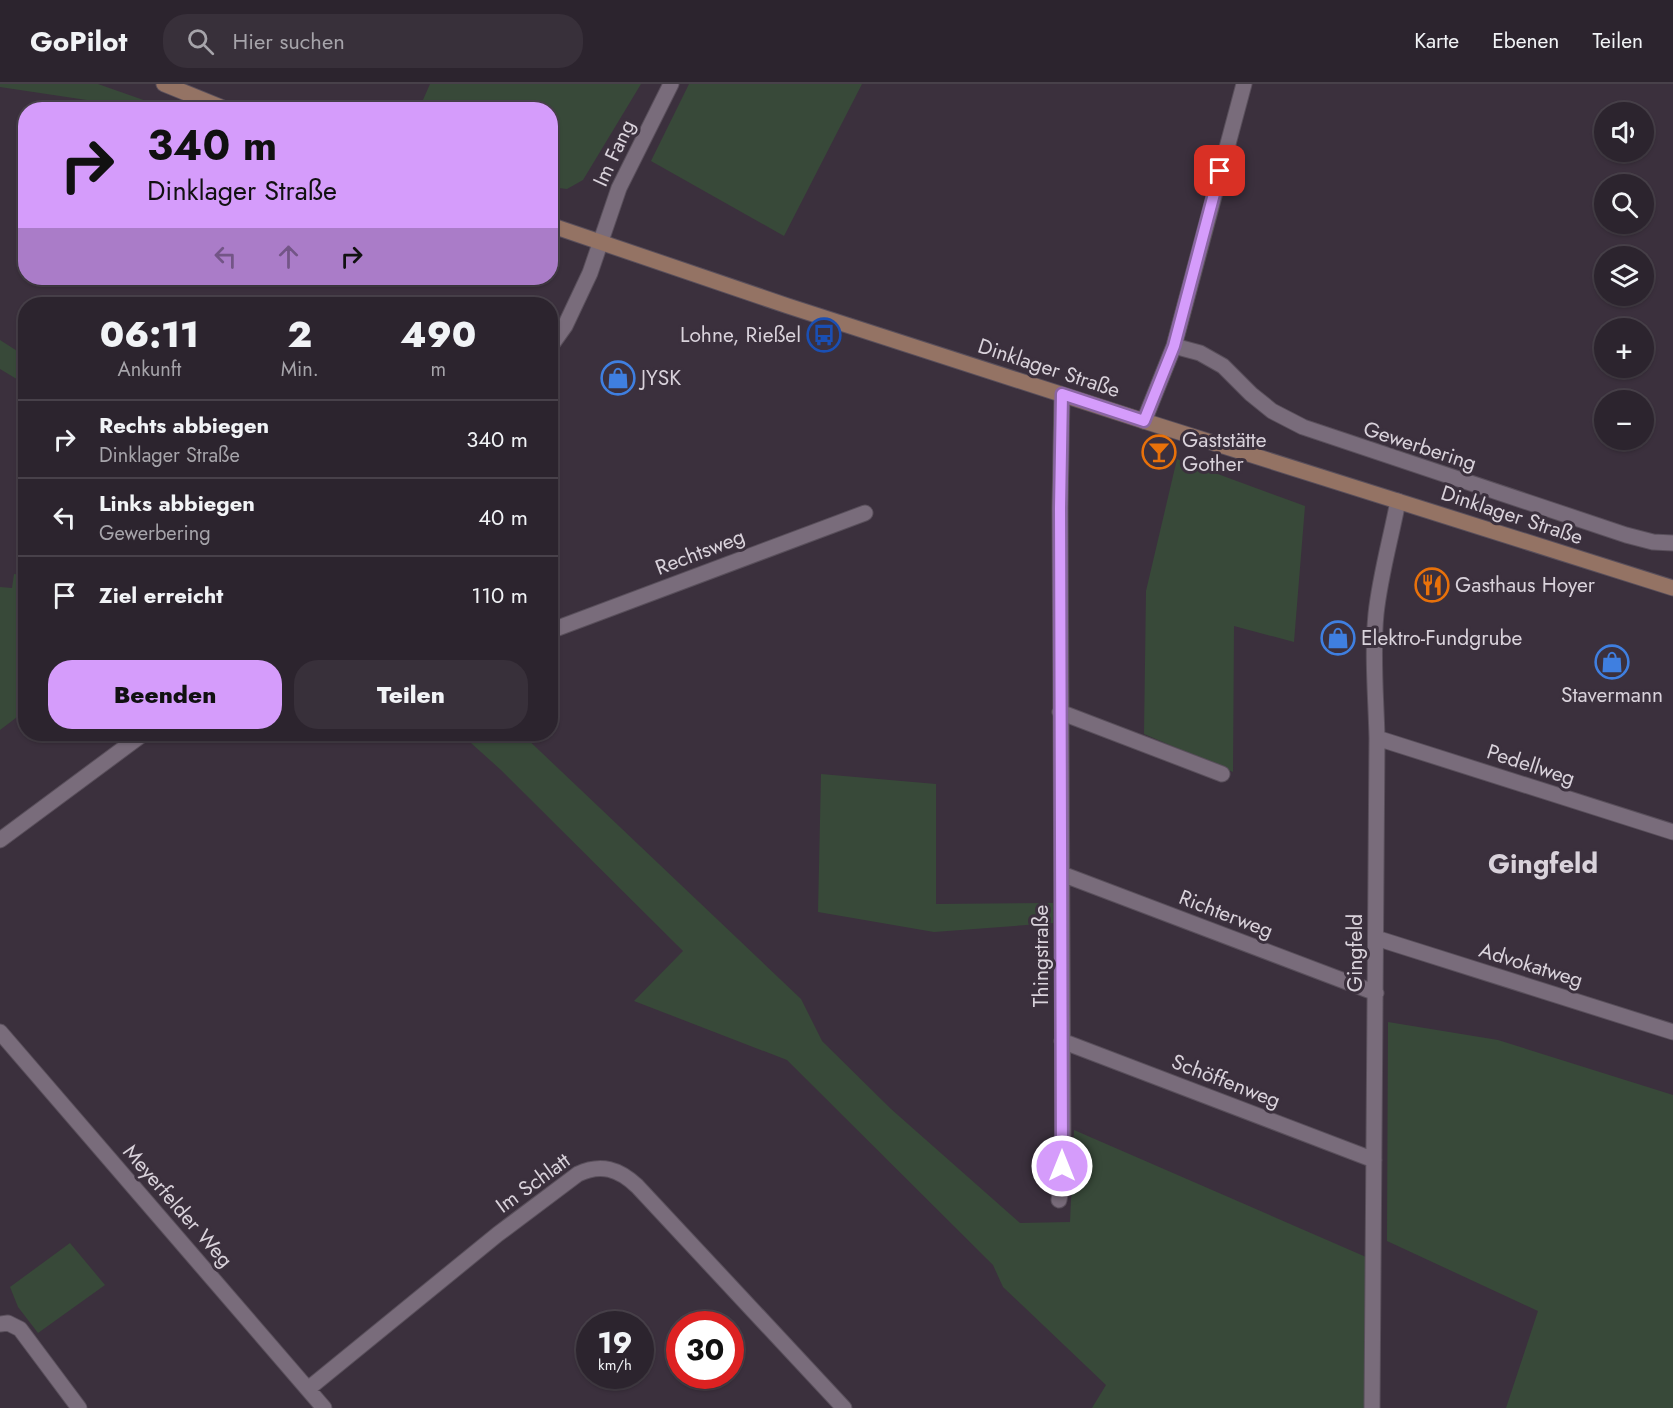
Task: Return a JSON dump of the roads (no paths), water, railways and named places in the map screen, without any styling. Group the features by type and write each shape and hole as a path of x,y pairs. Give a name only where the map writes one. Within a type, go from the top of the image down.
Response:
{"main road":[{"path":"164,84 208,102"},
{"name":"Dinklager Straße","path":"558,228 1144,421 1673,588"}],"street":[{"name":"Im Fang","path":"558,335 590,273 619,188 671,84"},
{"path":"1144,421 1174,346 1244,84"},
{"name":"Gewerbering","path":"1174,346 1200,353 1223,366 1272,411 1303,427 1626,535 1653,542 1673,543"},
{"name":"Thingstraße","path":"1059,1200 1062,1182 1060,712 1062,394"},
{"name":"Gingfeld","path":"1372,1408 1377,738 1375,638 1376,613 1398,501"},
{"name":"Rechtsweg","path":"558,628 865,513"},
{"path":"1060,712 1222,774"},
{"name":"Pedellweg","path":"1377,738 1673,832"},
{"path":"0,840 134,741"},
{"name":"Richterweg","path":"1062,874 1376,993"},
{"name":"Advokatweg","path":"1376,938 1673,1032"},
{"name":"Meyerfelder Weg","path":"0,1032 324,1408"},
{"name":"Schöffenweg","path":"1062,1041 1374,1160"},
{"name":"Im Schlatt","path":"308,1389 507,1227 578,1174 588,1169 612,1168 627,1176 637,1186 844,1408"},
{"path":"0,1324 8,1323 20,1329 80,1408"}],"place":[{"name":"Lohne, Rießel","path":"824,335"},
{"name":"JYSK","path":"618,378"},
{"name":"Gaststätte Gother","path":"1159,452"},
{"name":"Gasthaus Hoyer","path":"1432,585"},
{"name":"Elektro-Fundgrube","path":"1338,638"},
{"name":"Stavermann","path":"1612,662"}],"district":[{"name":"Gingfeld","path":"1543,864"}]}
